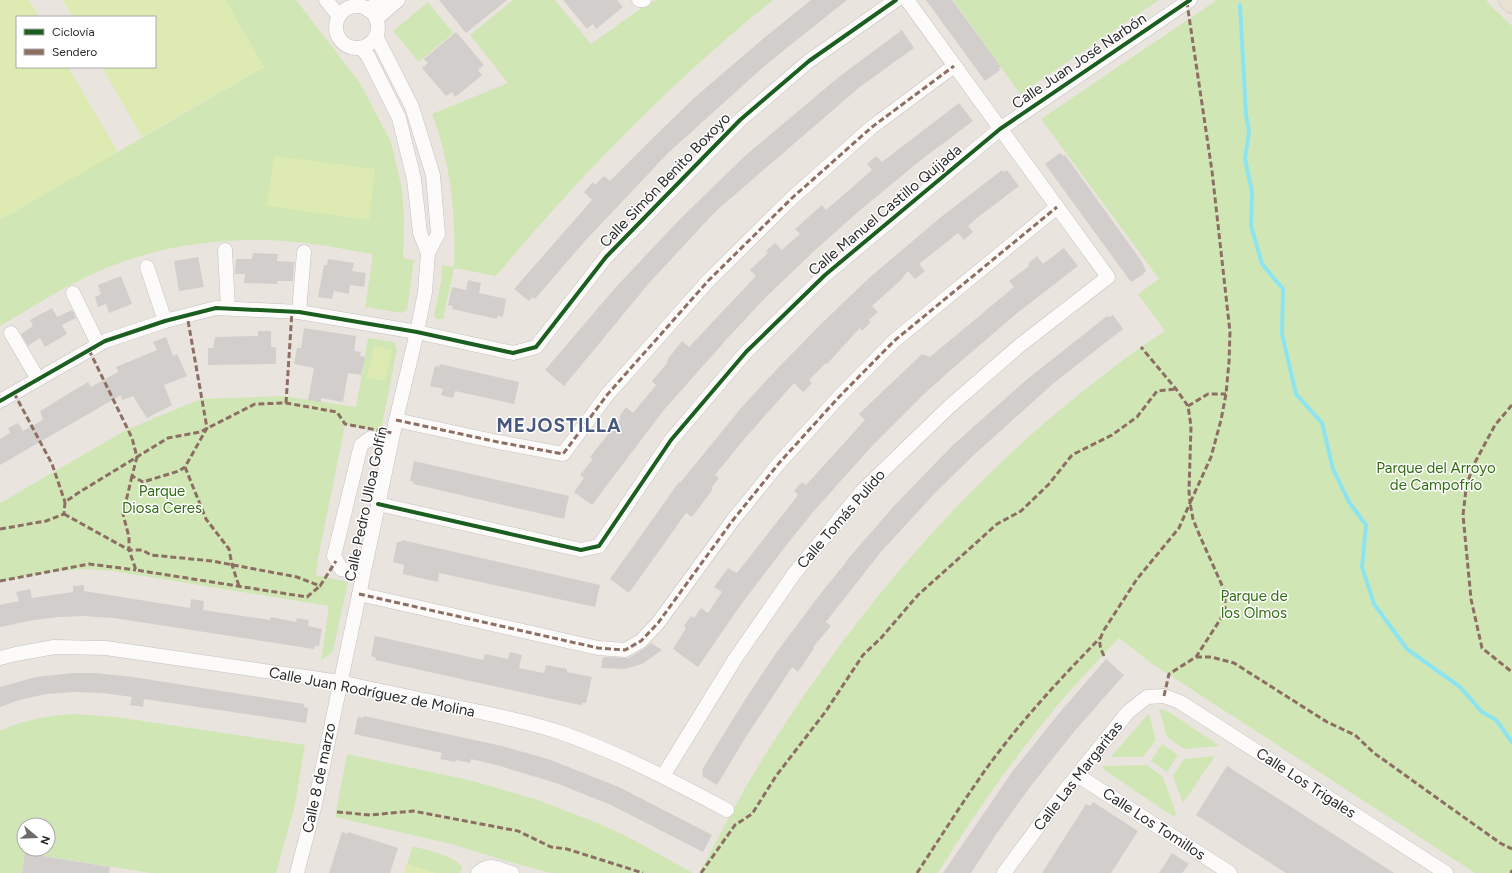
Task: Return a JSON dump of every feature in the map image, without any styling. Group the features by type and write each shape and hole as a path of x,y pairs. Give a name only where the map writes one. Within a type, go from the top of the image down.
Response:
{"main road":[{"path":"1507,0 1512,5"}],"street":[{"path":"326,0 339,16"},
{"path":"372,14 381,0"},
{"path":"372,14 398,0"},
{"path":"639,0 644,0"},
{"name":"Calle Simón Benito Boxoyo","path":"0,401 98,344 165,321 216,308 299,312 417,332 513,353 536,347 606,258 740,120 809,61 896,0"},
{"path":"359,594 598,648 625,650 640,641 658,622 733,520 780,462 838,398 894,341 1057,207 907,0"},
{"name":"Calle Juan José Narbón","path":"1000,129 1190,0"},
{"path":"349,3 360,6 372,14 378,27 376,36 370,44 361,48 351,48 343,43 338,35 336,26 339,16 349,3"},
{"name":"Calle Pedro Ulloa Golfín","path":"340,682 391,442 417,332 425,292 428,253 438,234 433,175 412,107 376,36"},
{"name":"Calle Pedro Ulloa Golfín","path":"361,48 368,56 399,118 414,179 420,233 428,253"},
{"path":"396,420 498,442 563,454 607,395 708,281 792,198 872,127 954,66"},
{"name":"Calle Manuel Castillo Quijada","path":"378,504 581,550 598,546 671,440 746,352 825,275 1000,129"},
{"name":"Calle Tomás Pulido","path":"663,776 735,659 790,580 863,490 950,406 1019,346 1108,277 1057,207"},
{"path":"225,250 228,308"},
{"path":"299,312 304,252"},
{"path":"147,267 165,321"},
{"path":"73,293 98,344"},
{"path":"11,333 38,379"},
{"path":"363,573 341,569 334,556 361,445 372,438 391,442"},
{"name":"Calle Juan Rodríguez de Molina","path":"0,658 54,647 106,648 340,682 514,719 561,733 600,747 663,776 726,810"},
{"name":"Calle 8 de marzo","path":"297,873 314,808 340,682"},
{"name":"Calle Las Margaritas","path":"1004,873 1077,775 1128,712 1147,697 1164,696"},
{"name":"Calle Los Trigales","path":"1164,696 1180,702 1446,873"},
{"name":"Calle Los Tomillos","path":"1077,775 1230,873"},
{"path":"478,873 483,868 490,866 512,873"}],"green space":[{"path":"0,0 29,0 38,16 16,16 16,68 69,68 118,152 0,220"},
{"path":"63,0 225,0 264,67 142,137 103,68 156,68 156,16 72,16"},
{"path":"225,0 296,0 360,83 391,142 402,189 404,217 403,258 414,260 407,309 402,313 365,307 373,254 305,243 271,240 222,241 174,248 127,260 77,281 0,326 0,220 264,67"},
{"path":"513,0 555,0 591,44 640,9 656,0 773,0 698,64 628,131 560,202 496,276 454,268 443,319 437,319 434,316 441,282 442,265 454,267 454,228 448,170 444,151 432,114 508,83 470,35"},
{"path":"953,0 1159,0 1020,94"},
{"path":"1217,0 1486,0 1512,26 1512,873 1475,873 1151,663 1119,638 1064,697 1025,746 979,809 938,873 699,873 753,775 804,696 837,649 908,560 946,517 1028,437 1106,373 1165,331 1138,294 1159,279 1041,119"},
{"path":"428,2 453,33 419,62 393,31"},
{"path":"274,156 375,169 369,220 267,206"},
{"name":"Parque Diosa Ceres","path":"368,338 394,342 397,349 381,431 345,425 318,558 316,575 348,582 333,651 321,661 329,606 113,571 84,569 49,572 0,581 0,503 126,430 201,399 284,396 356,407"},
{"path":"374,346 392,350 385,381 367,377"},
{"path":"1159,709 1169,712 1220,746 1184,749 1167,737"},
{"path":"1149,713 1156,740 1143,757 1111,757"},
{"path":"75,714 116,717 305,745 295,805 276,873 151,873 50,857 56,857 56,817 16,817 16,857 24,857 22,873 0,873 0,731 18,724 46,717"},
{"path":"1162,744 1178,755 1167,772 1151,761"},
{"path":"347,754 473,781 538,800 600,824 626,836 693,873 551,873 455,845 335,817"},
{"path":"1215,756 1183,803 1173,776 1184,759"},
{"path":"1147,765 1163,777 1176,813 1174,817 1103,769 1103,766"},
{"path":"413,846 452,859 462,867 460,873 435,873 407,864"},
{"path":"407,864 435,873 404,873"}],"building":[{"path":"439,0 507,0 466,33"},
{"path":"563,0 617,0 623,7 596,29 593,24 587,29"},
{"path":"811,0 847,0 768,63 668,153 585,241 535,299 533,297 529,301 514,289 592,200 584,192 593,182 595,185 604,176 610,181 694,98"},
{"path":"926,0 952,0 1001,67 999,68 1000,70 985,81"},
{"path":"902,30 914,48 861,86 716,211 650,282 564,386 545,370 616,287 680,219 746,155 840,76"},
{"path":"456,32 484,65 478,70 482,75 455,97 452,92 446,96 422,68 428,63 424,59"},
{"path":"959,103 973,121 921,160 859,211 765,298 663,411 592,505 574,492 584,478 580,475 593,459 590,457 621,418 619,417 626,407 633,413 656,385 652,381 668,362 667,360 682,341 689,347 756,276 750,270 768,253 766,251 775,243 782,250 800,234 795,229 822,205 826,210 872,170 867,164 876,156 882,162"},
{"path":"1060,153 1063,156 1065,155 1142,262 1146,271 1143,273 1144,274 1131,282 1045,164"},
{"path":"1002,170 1004,172 1007,170 1019,186 968,226 973,232 964,240 958,233 919,264 925,271 915,279 908,271 901,280 872,306 878,312 869,320 871,322 862,331 860,328 827,364 826,363 809,380 812,383 803,392 794,383 746,437 715,475 719,478 711,488 713,489 692,517 686,513 629,593 610,579 679,482 680,483 741,408 777,369 869,278 941,217"},
{"path":"1064,248 1078,266 1016,314 960,362 925,393 873,445 813,512 788,543 742,603 698,667 673,649 686,628 684,626 691,616 694,618 701,608 708,613 722,592 714,587 728,568 737,573 798,495 794,491 802,482 806,485 865,420 859,414 922,354 930,357 1014,287 1009,281 1029,266 1028,264 1037,256 1043,264"},
{"path":"253,253 278,254 277,261 294,262 293,281 277,281 277,284 244,283 245,274 235,274 236,259 252,259"},
{"path":"198,257 204,287 179,291 174,261"},
{"path":"328,259 354,263 352,271 366,273 364,287 350,285 349,294 334,291 332,299 318,297 324,265 327,265"},
{"path":"121,276 132,304 109,313 106,304 98,307 95,297 101,294 98,285"},
{"path":"468,280 481,283 479,293 506,299 503,317 498,316 497,319 452,309 453,306 448,305 452,287 466,290"},
{"path":"52,308 57,317 72,310 76,318 62,325 67,334 45,347 40,338 28,346 21,334 33,326 30,320"},
{"path":"1113,315 1123,329 1055,382 976,453 934,494 880,553 826,622 831,626 813,647 814,648 798,672 792,667 744,740 717,785 702,776 702,770 717,745 776,653 846,561 894,506 953,445 1025,381 1107,316 1110,317"},
{"path":"304,328 356,336 354,351 361,352 360,356 365,357 361,375 348,373 343,402 321,398 321,402 308,400 314,368 294,364 297,348 301,348"},
{"path":"258,331 271,331 271,347 276,347 276,364 208,365 208,348 213,348 215,337 258,336"},
{"path":"166,337 173,356 177,354 187,376 164,385 172,405 147,418 133,396 122,400 121,395 0,465 0,439 10,433 8,428 18,423 23,431 43,420 40,411 88,382 91,387 118,372 116,367 157,350 153,342"},
{"path":"440,364 519,382 514,404 455,391 453,398 441,395 443,389 430,386 435,366 439,367"},
{"path":"414,461 569,496 564,519 413,484 414,482 410,481"},
{"path":"402,540 600,585 595,607 439,573 438,582 403,574 404,565 393,562 397,542 401,542"},
{"path":"84,585 84,591 190,608 191,599 204,601 203,610 270,620 271,617 296,622 297,618 309,620 308,626 322,629 319,646 315,646 314,649 114,618 84,616 34,620 0,627 0,605 19,601 16,592 30,589 32,598 73,592 73,586"},
{"path":"375,636 483,660 485,654 508,659 510,652 522,655 519,668 544,673 546,665 567,669 567,672 592,677 586,703 582,703 582,705 575,704 375,660 376,658 371,656"},
{"path":"651,643 662,650 642,664 625,669 601,668 603,657 629,658"},
{"path":"1106,659 1124,675 1073,733 1030,787 971,873 943,873 1012,772 1061,711"},
{"path":"73,673 96,673 133,677 304,704 304,707 308,708 306,723 144,699 143,707 130,705 132,697 102,693 74,692 46,694 19,700 0,707 0,687 36,677"},
{"path":"364,716 502,746 548,759 619,787 712,835 703,852 611,805 556,783 471,759 470,763 440,759 442,753 354,734 358,717 363,718"},
{"path":"1227,766 1394,873 1286,873 1196,815"},
{"path":"1093,802 1138,831 1111,873 1042,873 1086,804 1090,806"},
{"path":"342,832 347,834 348,832 398,848 390,873 329,873"},
{"path":"1172,853 1189,864 1182,873 1159,873"},
{"path":"24,857 49,857 110,867 109,873 22,873"}],"waterway":[{"path":"1240,5 1246,115 1249,131 1245,159 1252,192 1251,226 1262,264 1283,289 1282,334 1296,394 1322,423 1333,469 1349,502 1366,525 1362,567 1374,604 1407,649 1460,687 1482,712 1496,720 1512,742"}],"marked path":[{"path":"1164,696 1169,674 1196,657 1225,612 1225,592 1193,519 1190,503 1211,457 1221,420 1226,394 1230,332 1212,171 1187,3"},
{"path":"396,420 498,442 563,454 607,395 708,281 792,198 872,127 954,66"},
{"path":"359,594 598,648 625,650 641,641 658,623 733,520 780,462 838,398 894,341 1057,207"},
{"path":"286,403 292,311"},
{"path":"89,350 132,438 137,457 132,476 143,482 179,471 185,467 207,428 187,315"},
{"path":"1104,656 1100,643 1104,630 1137,579 1179,528 1190,503 1191,426 1188,406 1176,389 1141,347"},
{"path":"701,873 735,825 752,814 776,776 826,711 863,655 881,638 918,595 997,524 1021,511 1049,484 1072,455 1112,435 1137,417 1157,391 1176,389"},
{"path":"14,393 52,464 65,502"},
{"path":"1188,406 1208,394 1226,394"},
{"path":"0,529 46,521 64,514 65,502 168,438 200,432 255,404 286,403 337,412 345,424 393,433"},
{"path":"1512,405 1495,425 1472,468 1466,489 1463,515 1471,599 1482,648 1512,672"},
{"path":"185,467 206,519 229,549 232,565 239,586"},
{"path":"132,476 123,514 129,537 129,550 136,570 307,597 320,586"},
{"path":"64,514 129,550 142,550 151,555 212,561 297,577 320,586 336,561"},
{"path":"0,581 89,564 136,570"},
{"path":"917,873 968,795 1013,734 1041,701 1100,638"},
{"path":"1196,657 1211,657 1234,663 1327,722 1355,735 1374,753 1500,843 1512,849"},
{"path":"337,812 370,815 413,811 518,831 551,847 567,849 643,873"}],"cycle path":[{"path":"0,401 105,341 165,321 216,308 299,312 417,332 513,353 536,347 606,257 740,120 809,61 896,0"},
{"path":"378,504 581,550 599,546 671,440 746,352 825,275 1000,129 1190,0"}],"district":[{"name":"MEJOSTILLA","path":"559,425"}],"park label":[{"name":"Parque del Arroyo de Campofrío","path":"1436,476"},
{"name":"Parque de los Olmos","path":"1254,604"}]}
